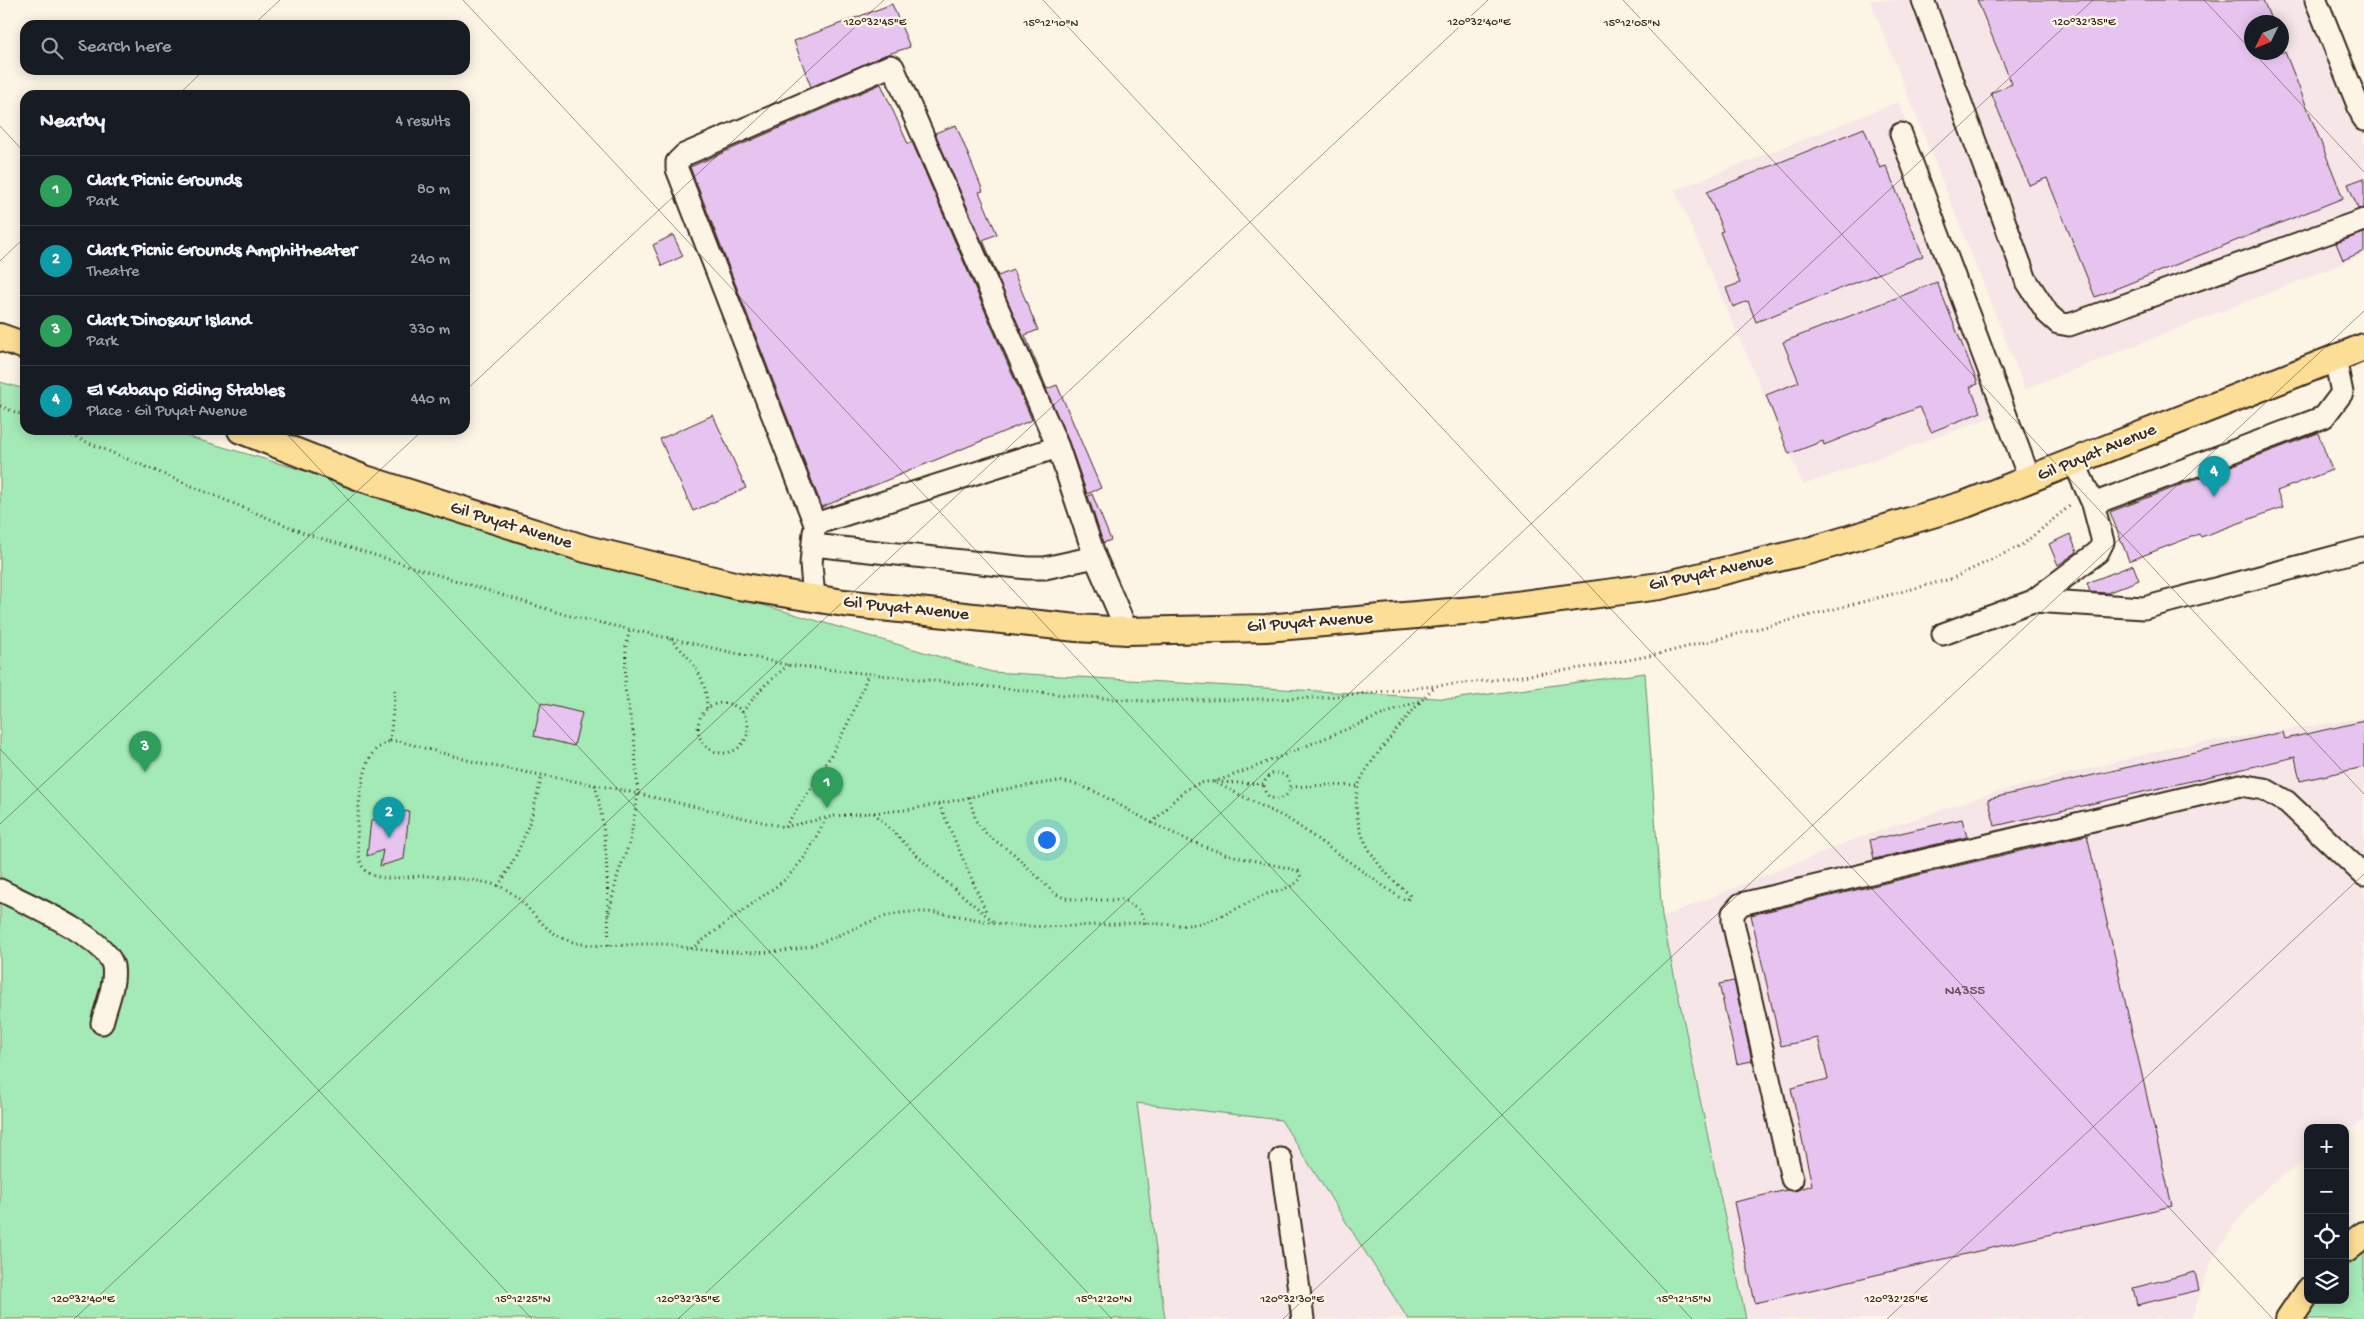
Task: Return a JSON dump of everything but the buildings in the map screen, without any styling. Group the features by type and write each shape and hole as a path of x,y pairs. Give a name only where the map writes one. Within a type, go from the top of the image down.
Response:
{"main road":[{"path":"0,336 20,344"},
{"name":"Gil Puyat Avenue","path":"254,435 365,478 586,549 738,586 814,598 1068,627 1127,631 1266,628 1475,610 1660,586 1812,550 1966,504 2364,347"},
{"path":"2349,1247 2364,1235"},
{"path":"2289,1319 2304,1297"}],"lane":[{"path":"1923,0 2026,280 2048,314 2058,323 2069,325 2364,220"},
{"path":"2316,0 2364,120"},
{"path":"814,598 811,564 814,535 677,169 677,162 684,155 890,66 895,70 1058,447 1096,556 1127,631"},
{"path":"1900,134 2030,480"},
{"path":"2091,500 2324,417 2342,393 2335,358"},
{"path":"814,535 1058,447"},
{"path":"1943,634 2034,601 2098,552 2103,542 2091,500 2074,462"},
{"path":"814,535 1037,568 1056,566 1096,556"},
{"path":"2034,601 2144,608 2364,550"},
{"path":"1792,1179 1733,922 1733,913 1741,904 2240,785 2264,789 2286,802 2364,875"},
{"path":"0,890 87,935 108,954 113,967 113,982 102,1023"},
{"path":"1281,1159 1303,1319"}],"path":[{"path":"0,406 20,414"},
{"path":"70,435 304,533 551,611 788,665 1146,701 1319,698 1434,687 1596,666 1660,654 1951,579 2022,545 2068,506 2091,500"},
{"path":"608,917 618,874 630,841 638,794 634,736 624,689 626,646 630,629"},
{"path":"670,638 688,655 702,677 707,692 707,708 698,722 698,732 704,745 719,753 738,748 744,742 748,725 742,712 727,703 718,703 707,708"},
{"path":"742,712 764,686 788,665"},
{"path":"785,827 844,735 868,674"},
{"path":"1214,782 1290,820 1399,898 1407,900 1410,897 1409,894 1392,881 1371,856 1360,833 1357,806 1358,786 1370,763 1434,687"},
{"path":"390,741 395,690"},
{"path":"1214,782 1283,757 1383,714 1422,700"},
{"path":"390,741 399,741 482,764 638,794 785,827 826,818 939,804 1039,783 1059,781 1076,784 1098,793 1152,823 1192,842 1225,854 1292,868 1301,876 1299,882 1294,885 1265,894 1206,922 1187,926 1146,923 1038,928 995,923 945,913 911,912 882,918 806,947 765,954 690,949 665,944 609,946 582,944 557,937 514,895 498,886 427,876 379,877 363,870 357,852 364,776 373,753 390,741"},
{"path":"1278,772 1286,776 1291,787 1287,796 1276,799 1268,796 1265,792 1264,784 1268,776 1278,772"},
{"path":"498,886 520,848 533,816 542,775"},
{"path":"1152,823 1184,791 1194,784 1203,781 1264,784"},
{"path":"595,785 603,824 609,946"},
{"path":"1291,787 1324,785 1358,786"},
{"path":"969,797 976,821 988,836 1013,853 1054,893 1064,898 1082,900 1124,900 1139,910 1146,923"},
{"path":"939,804 988,917"},
{"path":"874,812 931,869 995,923"},
{"path":"690,949 786,879 805,857 826,818"}],"shaded area":[{"path":"1870,0 2329,0 2364,90 2364,255 2025,389"},
{"path":"1898,102 2018,408 1803,485 1675,190"},
{"path":"2364,718 2364,1120 2349,1129 2349,1124 2304,1124 2304,1160 2269,1185 2237,1221 2212,1260 2191,1319 1746,1319 1662,917 1855,839 1989,794 2178,746"},
{"path":"1136,1103 1281,1120 1408,1319 1165,1319"}],"green space":[{"path":"0,382 20,388 20,435 182,435 992,672 1453,699 1645,673 1662,917 1746,1319 1408,1319 1281,1120 1137,1103 1165,1319 0,1319"},
{"path":"2364,1251 2364,1319 2306,1319 2315,1304 2349,1304 2349,1265"}],"place":[{"name":"El Kabayo Riding Stables","path":"2214,497"},
{"name":"Clark Dinosaur Island","path":"145,772"},
{"name":"Clark Picnic Grounds","path":"827,808"},
{"name":"Clark Picnic Grounds Amphitheater","path":"389,838"}]}
